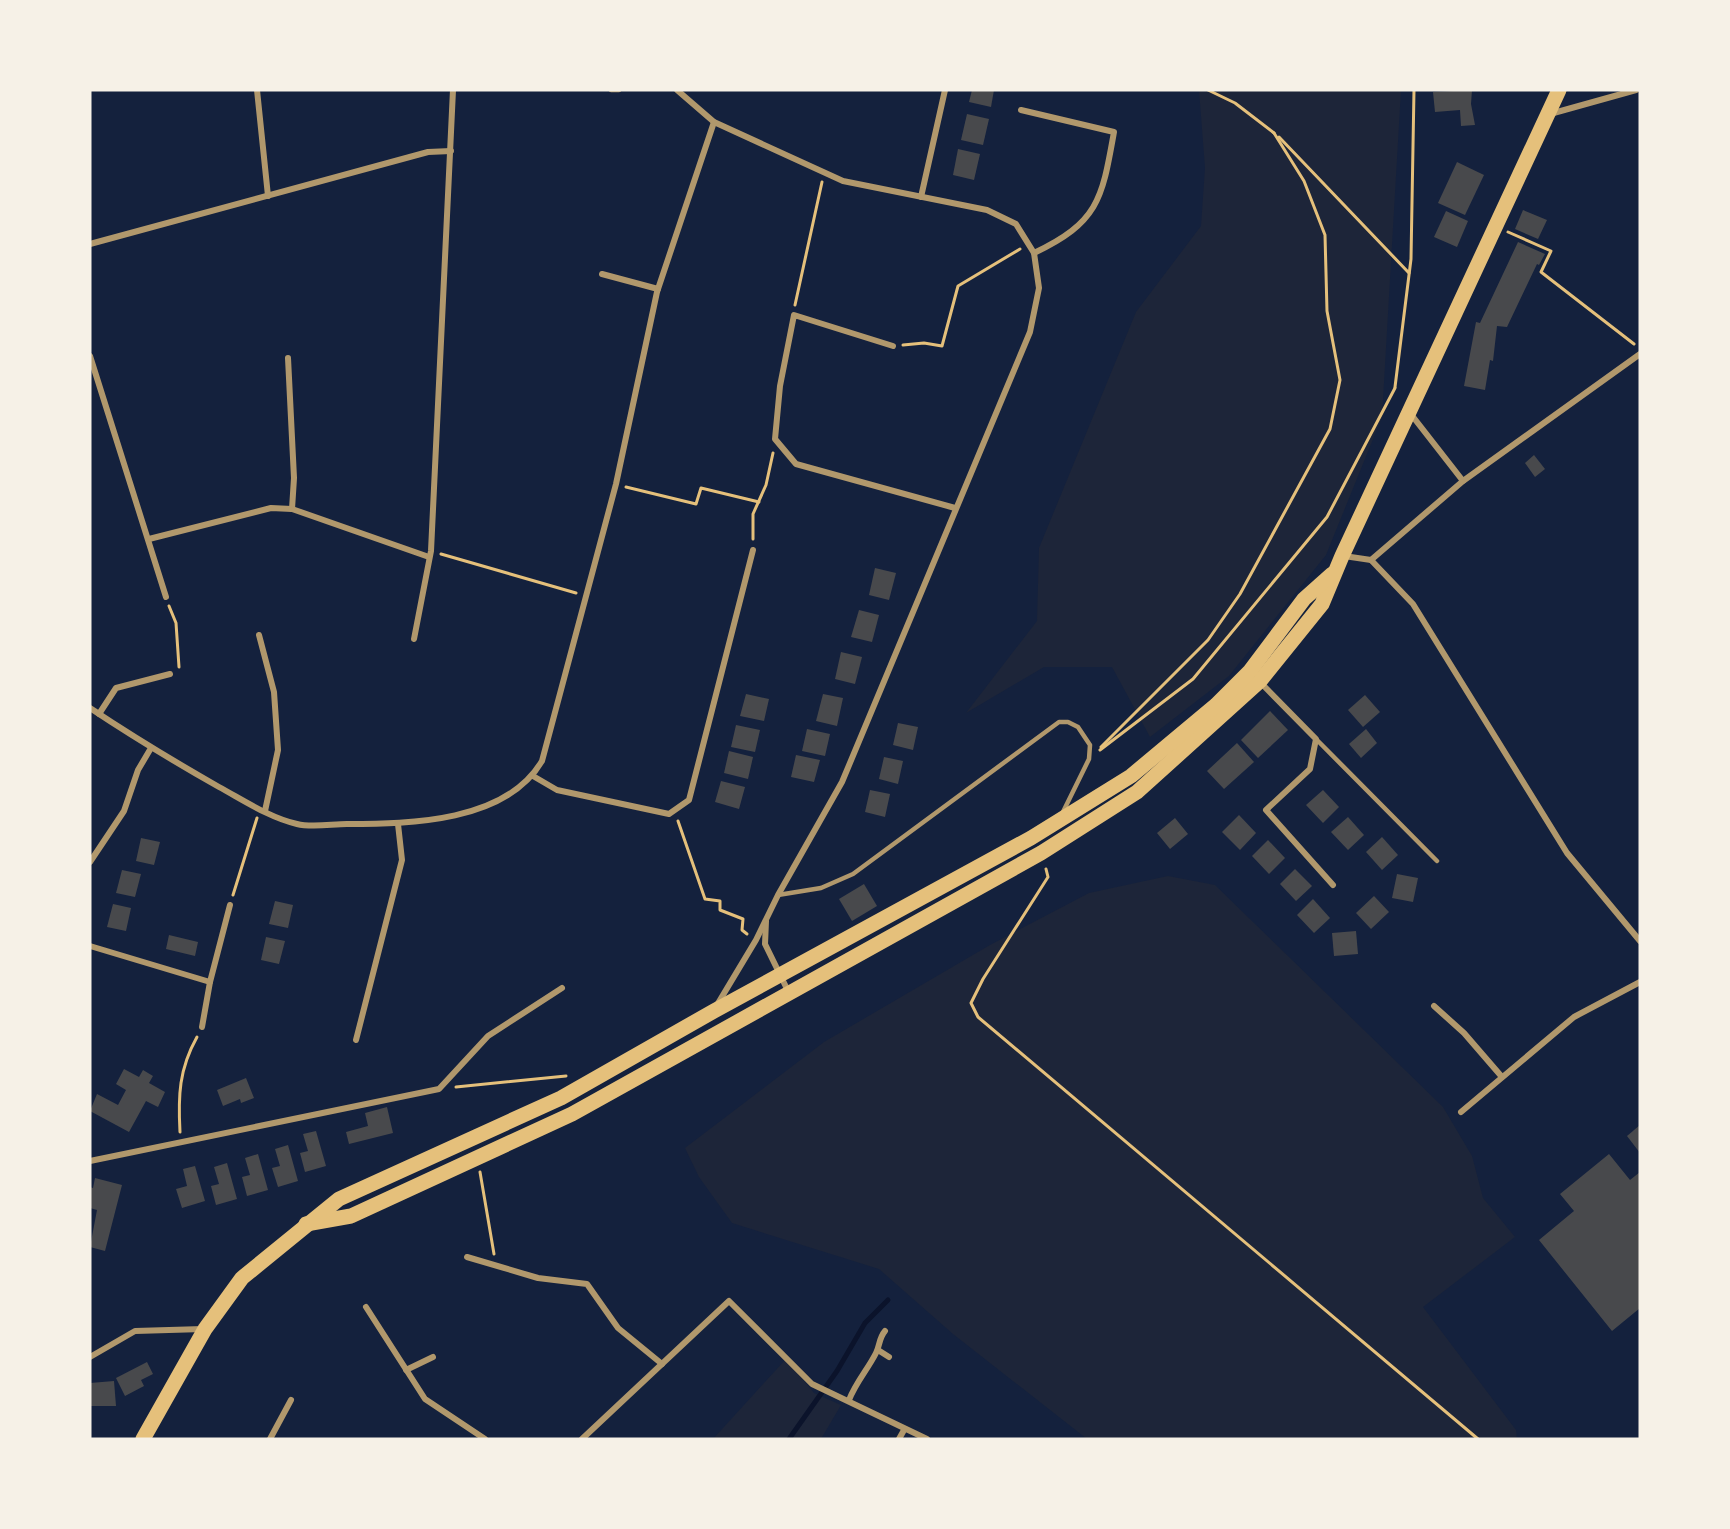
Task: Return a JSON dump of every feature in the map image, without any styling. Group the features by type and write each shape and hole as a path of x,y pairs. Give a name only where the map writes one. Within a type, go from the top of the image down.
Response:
{"main road":[{"path":"306,1224 351,1216 572,1114 1041,853 1137,792 1255,676 1304,599 1339,563 1559,90"},
{"path":"143,1439 205,1329 242,1278 339,1199 561,1098 1059,820 1131,776 1216,705 1255,676"},
{"path":"486,1132 493,1150"}],"street":[{"path":"257,90 268,195"},
{"path":"414,639 430,554 453,90"},
{"path":"676,90 714,122 843,181 987,210 1016,224 1034,253 1039,288 1030,332 842,782 778,895 756,940 714,1011"},
{"path":"921,197 945,90"},
{"path":"1547,115 1636,90"},
{"path":"1022,110 1114,132 1104,186 1087,218 1065,238 1034,253"},
{"path":"90,708 151,748 262,810 298,825 398,824 473,811 507,798 533,776 542,761 616,484 658,289 714,122"},
{"path":"90,244 428,152 451,151"},
{"path":"602,274 658,289"},
{"path":"893,346 794,315 780,386 775,439 796,464 955,508"},
{"path":"1339,563 1371,560 1463,482 1640,354"},
{"path":"90,356 166,597"},
{"path":"288,358 294,478 292,508"},
{"path":"1409,413 1463,482"},
{"path":"149,539 271,508 292,508 430,554"},
{"path":"533,776 557,790 669,814 689,800 753,550"},
{"path":"1371,560 1413,604 1567,853 1640,941"},
{"path":"259,635 274,692 278,750 262,810"},
{"path":"99,714 116,688 170,674"},
{"path":"1255,676 1316,739 1310,770 1266,810 1333,885"},
{"path":"90,862 124,811 138,770 151,748"},
{"path":"356,1040 402,860 398,824"},
{"path":"202,1027 210,982 230,905"},
{"path":"766,918 765,944 789,993"},
{"path":"90,946 210,982"},
{"path":"1461,1112 1575,1017 1640,982"},
{"path":"90,1161 439,1089 488,1036 562,988"},
{"path":"1434,1006 1464,1033 1502,1077"},
{"path":"467,1257 538,1278 587,1284 618,1328 662,1364"},
{"path":"582,1439 729,1301 812,1383 904,1430 927,1439"},
{"path":"366,1307 425,1399 485,1439"},
{"path":"90,1357 135,1331 205,1329"},
{"path":"849,1400 855,1385 878,1350 879,1339 885,1330"},
{"path":"878,1350 889,1357"},
{"path":"406,1370 433,1357"},
{"path":"270,1439 291,1400"},
{"path":"899,1439 904,1430"}],"lane":[{"path":"611,90 619,90"},
{"path":"778,895 821,888 853,874 1059,722 1068,722 1078,727 1090,746 1089,759 1059,820"},
{"path":"1316,739 1437,861"}],"path":[{"path":"1208,90 1235,104 1274,133 1339,197 1409,273"},
{"path":"1409,413 1394,397 1409,273 1414,90"},
{"path":"1089,759 1208,640 1240,594 1330,429 1340,380 1327,311 1325,235 1304,181 1274,133"},
{"path":"794,315 809,234 825,173"},
{"path":"1495,226 1551,250 1541,272 1640,349"},
{"path":"893,346 924,343 942,346 958,286 1028,244"},
{"path":"1089,759 1193,679 1275,580 1326,517 1395,388"},
{"path":"753,550 753,514 766,485 775,439"},
{"path":"616,484 696,504 701,488 759,501"},
{"path":"430,554 586,596"},
{"path":"166,597 176,623 179,671"},
{"path":"230,905 262,810"},
{"path":"674,810 705,898 720,901 720,910 743,920 742,930 756,940"},
{"path":"1041,853 1048,877 982,979 971,1003 978,1017 1478,1439"},
{"path":"181,1142 178,1105 184,1059 202,1027"},
{"path":"439,1089 569,1076"},
{"path":"478,1157 495,1265"}],"shaded area":[{"path":"1199,90 1401,90 1382,417 1326,555 1229,676 1150,737 1112,667 1044,667 966,713 1037,621 1039,548 1136,312 1201,226 1205,168"},
{"path":"1168,876 1215,885 1443,1107 1472,1156 1483,1198 1515,1237 1423,1307 1516,1430 1517,1439 1087,1439 953,1334 879,1269 732,1223 699,1177 685,1148 824,1042 990,945 1089,893"},
{"path":"786,1359 814,1393 841,1405 821,1439 713,1439"}],"building":[{"path":"972,90 994,90 991,107 969,102"},
{"path":"1472,90 1471,104 1475,125 1461,126 1460,110 1435,112 1433,92"},
{"path":"967,114 989,119 983,145 961,140"},
{"path":"958,149 980,154 974,180 953,175"},
{"path":"1457,162 1484,175 1465,215 1438,203"},
{"path":"1523,210 1547,220 1538,239 1515,229"},
{"path":"1446,211 1468,221 1457,247 1434,237"},
{"path":"1518,242 1545,254 1539,265 1537,264 1507,327 1497,326 1493,361 1490,360 1485,390 1464,386 1476,322 1480,323"},
{"path":"1534,455 1545,469 1535,477 1525,463"},
{"path":"875,568 896,573 889,600 869,595"},
{"path":"859,610 879,615 872,642 851,637"},
{"path":"841,652 862,657 855,684 835,679"},
{"path":"746,694 769,699 764,721 740,716"},
{"path":"823,694 843,698 837,726 816,721"},
{"path":"1365,695 1380,712 1363,727 1348,710"},
{"path":"1270,711 1288,730 1258,758 1241,740"},
{"path":"898,723 918,727 913,750 893,745"},
{"path":"736,725 760,730 755,752 731,747"},
{"path":"807,729 830,734 825,756 802,751"},
{"path":"1366,729 1377,743 1361,758 1349,744"},
{"path":"1237,743 1254,762 1224,789 1207,771"},
{"path":"729,751 753,757 748,779 724,773"},
{"path":"796,755 820,760 814,782 791,777"},
{"path":"884,757 903,761 898,784 879,779"},
{"path":"721,781 745,787 739,809 715,802"},
{"path":"870,790 890,794 885,817 865,812"},
{"path":"1323,790 1339,807 1323,823 1306,805"},
{"path":"1239,815 1256,833 1240,850 1222,832"},
{"path":"1348,817 1364,835 1348,850 1331,832"},
{"path":"1175,818 1188,834 1170,849 1157,833"},
{"path":"1382,837 1398,855 1382,870 1366,852"},
{"path":"141,838 160,842 154,865 136,861"},
{"path":"1268,840 1285,858 1269,874 1252,856"},
{"path":"1295,869 1312,886 1296,901 1280,884"},
{"path":"122,870 141,874 135,897 116,893"},
{"path":"1397,874 1418,878 1413,902 1392,898"},
{"path":"864,884 877,906 852,921 839,899"},
{"path":"1374,896 1389,912 1371,929 1356,913"},
{"path":"1313,899 1330,918 1314,933 1297,915"},
{"path":"275,901 293,905 288,928 269,924"},
{"path":"113,904 131,908 126,931 107,927"},
{"path":"1356,931 1358,954 1334,956 1332,933"},
{"path":"169,935 198,942 195,956 166,949"},
{"path":"266,937 285,941 279,964 261,960"},
{"path":"124,1069 139,1077 143,1070 153,1076 149,1083 165,1092 158,1107 146,1101 129,1132 90,1111 97,1094 118,1105 126,1090 116,1084"},
{"path":"246,1078 254,1098 241,1103 240,1099 223,1106 217,1090"},
{"path":"387,1107 393,1133 349,1144 346,1132 368,1126 365,1113"},
{"path":"1640,1125 1640,1153 1627,1136"},
{"path":"316,1131 326,1166 305,1172 300,1153 308,1151 303,1134"},
{"path":"288,1145 298,1181 278,1187 272,1168 280,1166 275,1149"},
{"path":"258,1154 268,1190 247,1196 242,1177 250,1175 245,1158"},
{"path":"1609,1154 1630,1180 1640,1172 1640,1308 1612,1331 1539,1240 1574,1211 1560,1194"},
{"path":"227,1163 237,1199 216,1205 211,1186 219,1184 214,1167"},
{"path":"195,1166 205,1201 182,1208 176,1189 187,1186 183,1169"},
{"path":"95,1178 122,1185 105,1251 90,1247 97,1210 90,1208 90,1187 93,1188"},
{"path":"147,1362 153,1374 141,1380 144,1386 125,1396 116,1378"},
{"path":"114,1381 116,1406 90,1406 90,1383"}],"waterway":[{"path":"789,1439 837,1371 865,1323 888,1300"}]}
